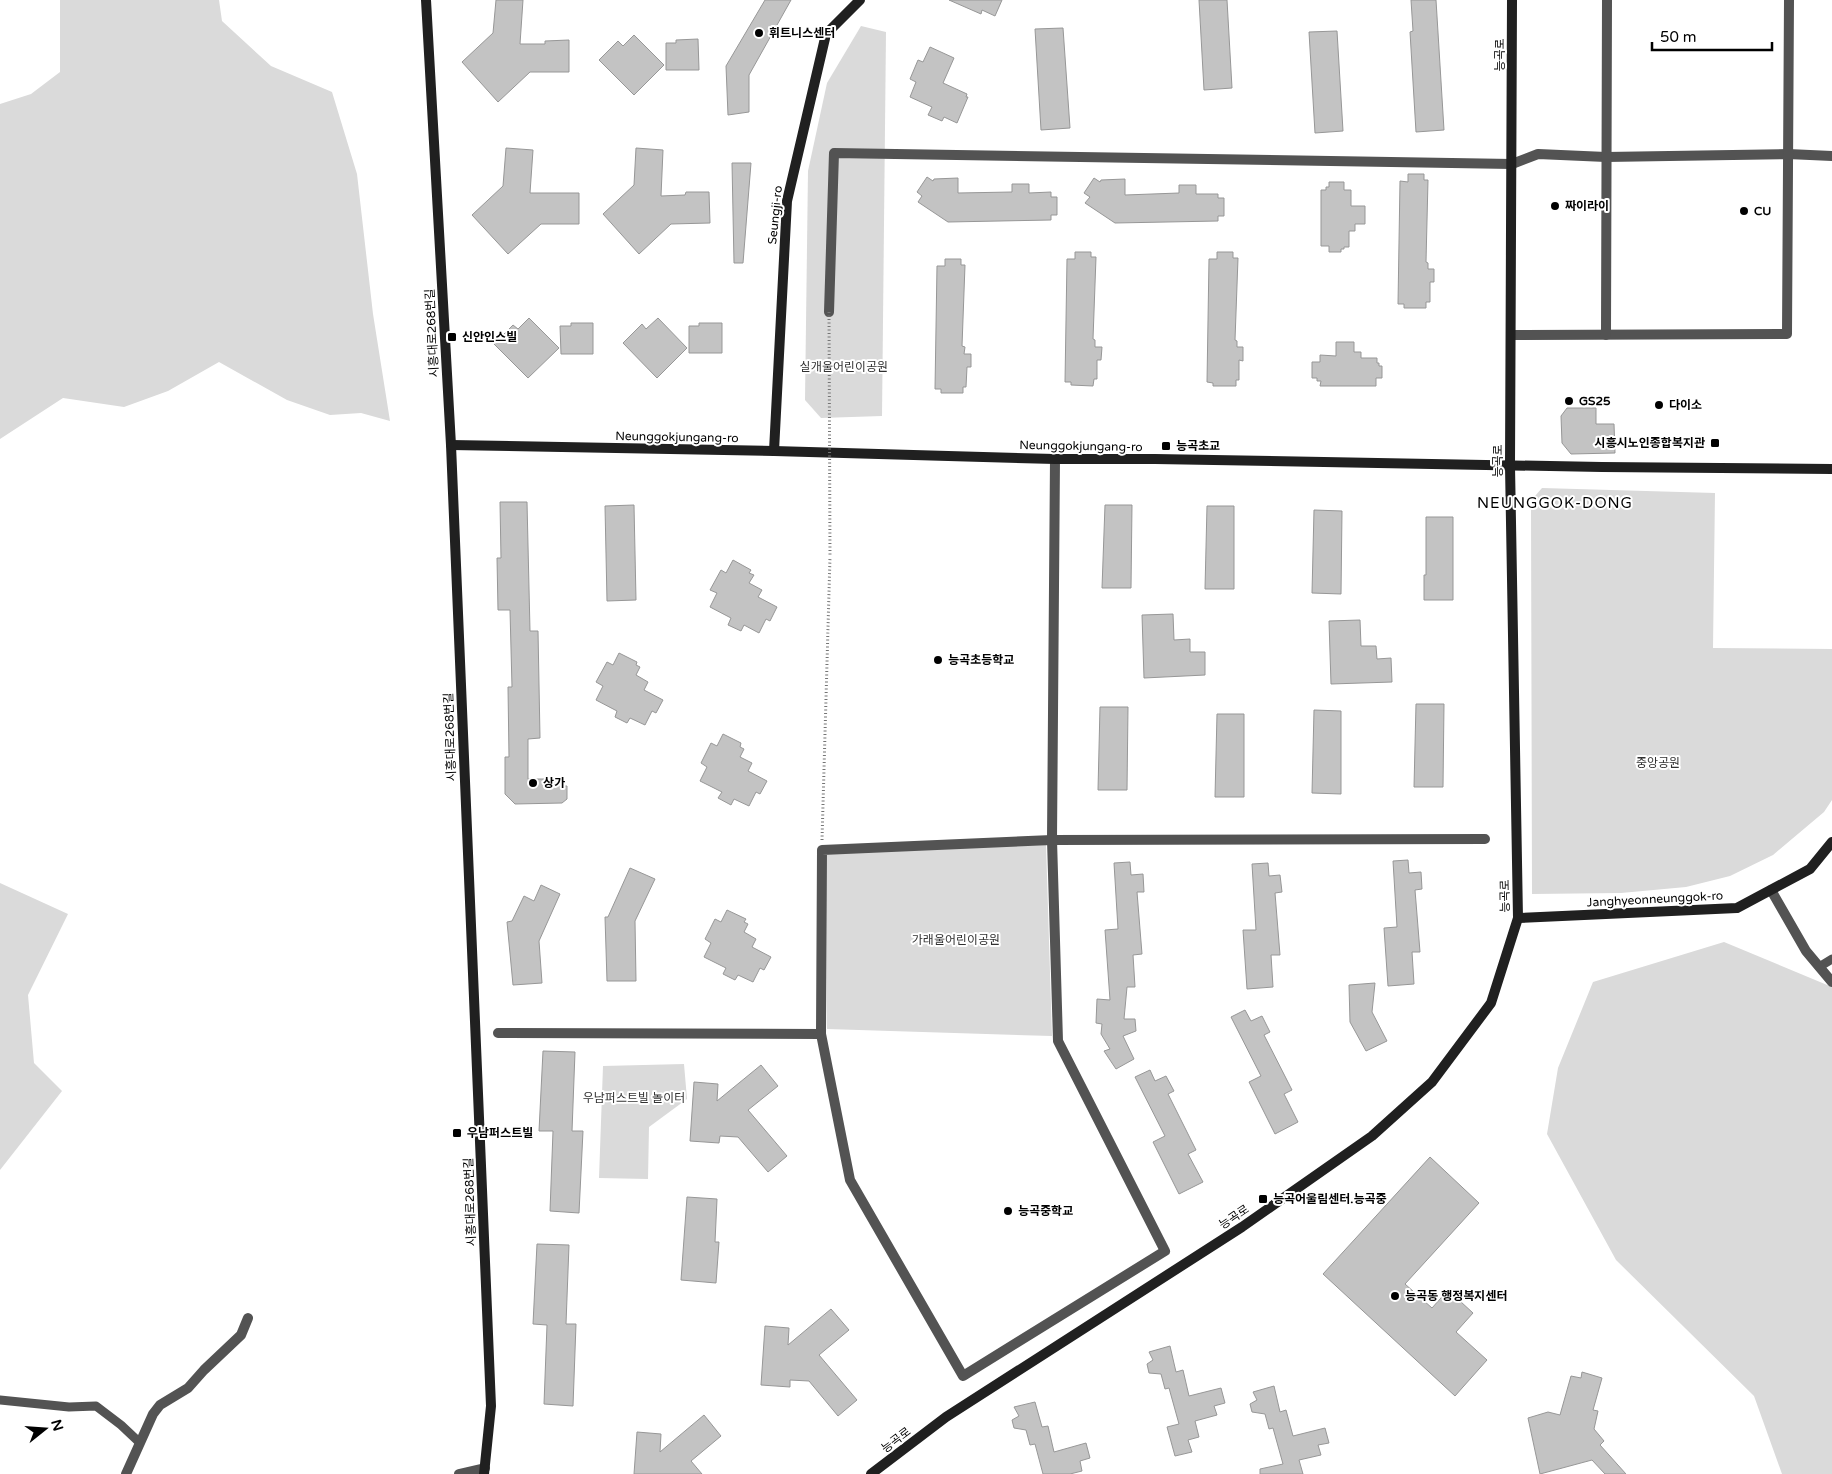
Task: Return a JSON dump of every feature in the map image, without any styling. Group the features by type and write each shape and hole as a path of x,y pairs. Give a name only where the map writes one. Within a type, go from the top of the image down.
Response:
{"main road":[{"name":"시흥대로268번길","path":"426,0 451,445 491,1406 485,1471"},
{"name":"Seungji-ro","path":"774,451 787,201 826,34 860,0"},
{"name":"능곡로","path":"871,1474 946,1418 1242,1227 1372,1136 1432,1082 1491,1002 1518,918 1510,466 1512,0"},
{"name":"Neunggokjungang-ro","path":"451,445 1054,459 1832,469"},
{"name":"Janghyeonneunggok-ro","path":"1518,918 1737,908 1810,869 1832,842"}],"street":[{"path":"1606,0 1606,335"},
{"path":"1511,335 1788,334 1789,0"},
{"path":"829,312 834,153 1512,164 1538,154 1606,157 1788,154 1832,156"},
{"path":"1054,459 1052,840 1058,1042 1165,1251 963,1376 850,1180 821,1034 822,850 1052,840 1485,839"},
{"path":"1771,890 1806,951 1832,982"},
{"path":"498,1034 821,1034"},
{"path":"126,1474 152,1414 160,1405 188,1388 204,1370 242,1335 248,1318"},
{"path":"459,1474 485,1471"}],"lane":[{"path":"1819,967 1832,959"},
{"path":"0,1400 54,1406 96,1406 139,1442"}],"path":[{"path":"822,850 830,557 829,312"}],"green space":[{"path":"60,0 219,0 222,21 271,66 332,92 357,174 373,314 390,421 361,413 330,415 287,400 219,362 168,391 124,407 63,398 0,439 0,104 31,94 60,72"},
{"name":"실개울어린이공원","path":"861,26 886,32 882,416 821,418 805,400 808,171 827,83"},
{"name":"중앙공원","path":"1542,488 1715,493 1713,648 1832,649 1832,800 1824,812 1773,855 1730,876 1686,887 1621,893 1532,894 1531,509 1535,496"},
{"name":"가래울어린이공원","path":"1046,845 1052,1036 827,1029 826,851"},
{"path":"0,883 68,914 28,995 34,1063 62,1091 0,1170"},
{"path":"1724,942 1832,987 1832,1474 1782,1474 1754,1396 1616,1260 1547,1134 1558,1068 1593,982"},
{"name":"우남퍼스트빌 놀이터","path":"684,1064 687,1099 649,1127 648,1179 599,1178 603,1066"}],"building":[{"path":"496,0 523,0 520,44 545,44 545,41 569,40 569,72 530,72 498,102 462,62 493,33"},
{"name":"휘트니스센터","path":"765,0 791,0 749,75 749,112 728,115 726,66"},
{"path":"949,0 1002,0 995,16 982,10 981,14"},
{"path":"1199,0 1227,0 1232,88 1204,90"},
{"path":"1411,0 1436,0 1444,130 1416,132 1410,32 1413,31"},
{"path":"1063,28 1070,128 1041,130 1035,29"},
{"path":"1337,31 1343,131 1315,133 1309,32"},
{"path":"634,35 664,65 634,95 599,60 618,41 623,46"},
{"path":"698,39 699,70 666,70 666,43 676,43 676,40"},
{"path":"930,47 954,58 943,83 967,94 966,97 968,97 957,123 944,117 942,121 928,115 932,107 910,97 916,82 910,79 918,60 923,62"},
{"path":"506,148 533,150 530,193 579,193 579,224 541,224 508,254 472,215 503,186"},
{"path":"636,148 663,150 661,196 685,195 686,192 709,192 710,223 671,224 639,254 603,214 634,185"},
{"path":"732,163 751,163 743,263 734,263"},
{"path":"1408,174 1424,174 1424,180 1428,180 1426,262 1428,263 1428,269 1434,269 1434,282 1430,282 1430,302 1426,302 1426,308 1404,308 1404,304 1398,304 1400,181 1408,182"},
{"path":"927,177 933,181 934,179 958,178 958,193 1012,192 1012,184 1029,184 1029,193 1051,192 1051,197 1057,197 1057,215 1051,215 1051,220 948,222 918,202 922,196 917,192"},
{"path":"1094,178 1100,182 1101,180 1125,179 1125,195 1179,193 1179,185 1196,185 1196,194 1218,194 1218,198 1224,198 1224,216 1218,216 1218,221 1115,223 1085,203 1090,197 1084,193"},
{"path":"1329,182 1344,182 1344,190 1351,190 1351,206 1365,206 1365,224 1355,224 1355,231 1349,231 1349,247 1344,247 1344,249 1341,249 1341,252 1329,252 1329,246 1321,246 1321,190 1326,190 1326,187 1329,187"},
{"path":"1075,252 1091,252 1091,257 1096,257 1093,339 1095,340 1095,347 1102,347 1101,360 1097,360 1097,379 1094,379 1093,386 1071,385 1071,382 1065,382 1067,259 1075,259"},
{"path":"1217,252 1233,252 1233,258 1238,258 1235,340 1237,341 1237,347 1243,347 1243,361 1239,360 1239,380 1236,380 1236,386 1213,386 1213,383 1207,382 1209,259 1217,259"},
{"path":"945,259 961,259 961,265 965,265 962,346 965,347 964,354 971,354 971,367 967,367 966,387 963,387 963,393 941,393 941,389 935,389 937,266 945,266"},
{"path":"529,318 559,348 528,378 494,344 513,325 518,329"},
{"path":"658,318 687,348 657,378 623,343 642,324 646,329"},
{"path":"571,323 593,323 593,354 561,354 560,326 571,326"},
{"path":"699,323 722,323 722,353 689,353 689,326 699,326"},
{"path":"1336,342 1354,342 1354,352 1361,352 1361,358 1377,358 1377,363 1379,363 1379,366 1382,366 1382,378 1376,378 1376,386 1320,386 1321,381 1317,381 1317,378 1312,378 1312,362 1320,362 1320,355 1336,356"},
{"path":"1567,408 1596,408 1596,424 1614,424 1615,453 1571,454 1562,443 1561,416"},
{"path":"500,502 527,502 530,631 538,631 540,738 528,739 528,779 562,779 561,786 567,786 567,799 562,803 515,804 505,794 505,757 509,757 508,687 512,687 510,610 498,610 497,558 501,558"},
{"path":"634,505 636,600 607,601 605,506"},
{"path":"1105,505 1132,505 1131,588 1102,588"},
{"path":"1207,506 1234,506 1234,589 1205,589"},
{"path":"1314,510 1342,511 1341,594 1312,593"},
{"path":"1426,517 1453,517 1453,600 1424,600"},
{"path":"733,560 751,570 749,573 754,575 749,583 762,590 758,597 777,607 770,621 766,619 759,633 744,625 741,631 728,625 731,618 710,607 717,593 710,590 721,570 726,573"},
{"path":"1173,614 1174,640 1190,639 1190,652 1205,652 1205,675 1144,678 1142,615"},
{"path":"1360,620 1361,646 1376,646 1377,659 1391,658 1392,682 1331,684 1329,621"},
{"path":"619,653 637,662 636,665 640,667 636,675 648,682 644,690 663,700 656,713 652,711 645,725 630,718 627,723 615,717 617,711 596,700 603,686 596,682 607,662 613,665"},
{"path":"1416,704 1444,704 1443,787 1414,787"},
{"path":"1100,707 1128,707 1127,790 1098,790"},
{"path":"1314,710 1341,711 1341,794 1312,793"},
{"path":"1217,714 1244,714 1244,797 1215,797"},
{"path":"723,734 741,743 740,747 744,749 740,757 752,763 748,771 767,781 760,794 756,792 749,806 734,799 731,805 718,798 722,792 700,781 707,767 701,763 711,743 717,746"},
{"path":"1408,860 1409,873 1421,872 1422,889 1415,890 1420,952 1412,952 1414,984 1388,986 1384,928 1397,927 1393,861"},
{"path":"1130,862 1131,875 1143,874 1144,892 1137,892 1142,954 1133,955 1135,987 1127,987 1124,1019 1135,1019 1136,1031 1123,1036 1134,1059 1116,1069 1104,1051 1110,1049 1101,1034 1102,1024 1096,1023 1097,999 1110,1000 1105,930 1118,929 1114,863"},
{"path":"1268,863 1269,876 1280,875 1282,892 1275,893 1280,955 1271,955 1273,987 1247,989 1243,930 1256,930 1252,864"},
{"path":"630,868 655,879 635,921 636,981 607,981 605,917 608,917"},
{"path":"541,885 560,894 539,941 542,983 513,985 507,922 512,921 524,896 534,901"},
{"path":"727,910 746,919 744,922 748,924 744,932 756,939 752,947 771,957 764,970 760,968 753,982 738,975 735,980 723,974 726,968 704,957 711,943 705,939 715,919 721,922"},
{"path":"1375,983 1372,1012 1387,1041 1366,1051 1350,1022 1349,985"},
{"path":"1245,1010 1251,1021 1262,1016 1270,1032 1264,1035 1292,1090 1284,1094 1298,1122 1275,1134 1249,1082 1261,1076 1231,1017"},
{"path":"543,1051 575,1052 572,1131 583,1131 579,1213 550,1211 553,1131 539,1131"},
{"path":"761,1065 778,1086 748,1110 787,1156 768,1172 738,1137 720,1136 719,1143 690,1141 694,1082 718,1084 717,1101"},
{"path":"1150,1070 1155,1081 1166,1076 1174,1091 1168,1094 1196,1150 1188,1154 1203,1182 1179,1194 1153,1142 1165,1136 1135,1077"},
{"path":"1430,1157 1479,1203 1405,1284 1432,1308 1448,1290 1473,1313 1456,1332 1487,1360 1455,1396 1323,1274"},
{"path":"687,1197 717,1199 715,1242 719,1242 716,1283 681,1280"},
{"path":"537,1244 569,1245 566,1324 576,1324 573,1406 544,1404 547,1325 533,1324"},
{"path":"831,1309 849,1330 819,1355 857,1400 838,1416 809,1381 790,1380 790,1387 761,1385 765,1326 789,1328 788,1345"},
{"path":"1170,1346 1176,1372 1183,1370 1189,1396 1221,1388 1225,1403 1214,1406 1217,1415 1195,1421 1199,1437 1188,1440 1192,1452 1175,1456 1167,1427 1179,1424 1169,1388 1165,1389 1161,1374 1149,1373 1147,1364 1153,1360 1149,1352"},
{"path":"1582,1372 1602,1378 1593,1410 1598,1411 1594,1429 1604,1441 1600,1445 1626,1474 1605,1474 1592,1460 1540,1474 1528,1418 1548,1412 1560,1415 1571,1376 1581,1378"},
{"path":"1274,1386 1280,1412 1286,1410 1293,1436 1325,1428 1329,1443 1318,1445 1321,1455 1299,1460 1303,1474 1260,1474 1260,1469 1283,1464 1273,1428 1269,1429 1265,1414 1252,1412 1250,1404 1257,1400 1253,1392"},
{"path":"1035,1402 1042,1427 1048,1426 1054,1452 1086,1443 1090,1458 1080,1461 1082,1471 1070,1474 1043,1474 1035,1444 1030,1445 1026,1430 1014,1428 1012,1420 1019,1416 1014,1407"},
{"path":"704,1415 721,1436 691,1461 702,1474 634,1474 637,1432 661,1434 660,1452"}],"place":[{"name":"휘트니스센터","path":"759,33"},
{"name":"짜이라이","path":"1555,206"},
{"name":"CU","path":"1744,211"},
{"name":"신안인스빌","path":"452,337"},
{"name":"GS25","path":"1569,401"},
{"name":"다이소","path":"1659,405"},
{"name":"시흥시노인종합복지관","path":"1715,443"},
{"name":"능곡초교","path":"1166,446"},
{"name":"능곡초등학교","path":"938,660"},
{"name":"상가","path":"533,783"},
{"name":"우남퍼스트빌","path":"457,1133"},
{"name":"능곡어울림센터.능곡중","path":"1263,1199"},
{"name":"능곡중학교","path":"1008,1211"},
{"name":"능곡동 행정복지센터","path":"1395,1296"}],"district":[{"name":"NEUNGGOK-DONG","path":"1555,503"}]}
